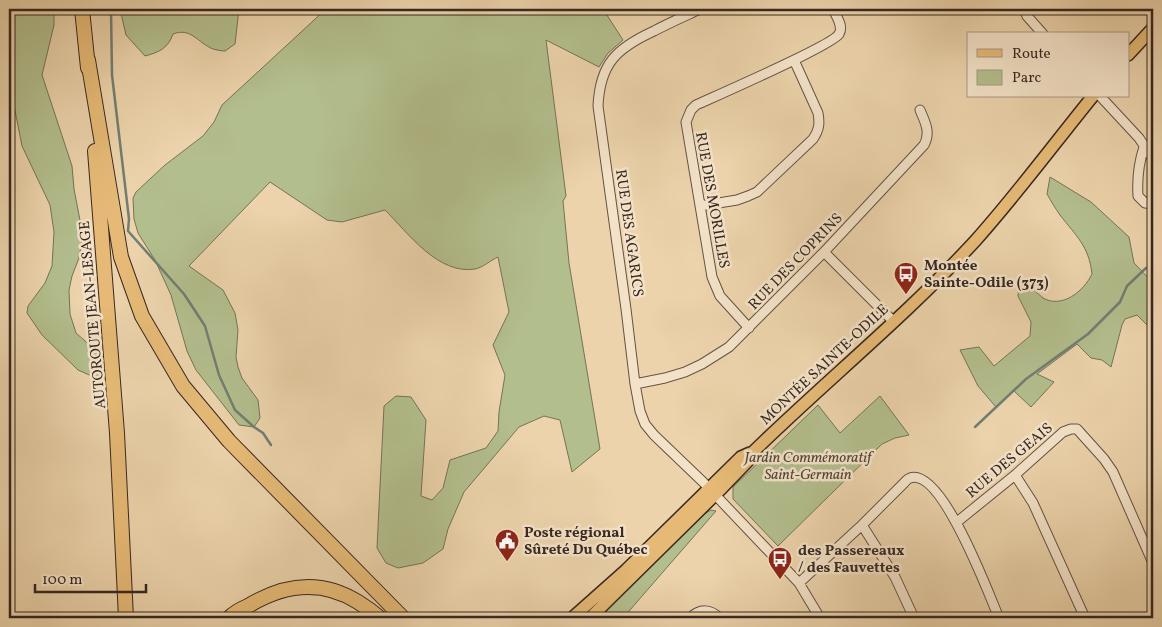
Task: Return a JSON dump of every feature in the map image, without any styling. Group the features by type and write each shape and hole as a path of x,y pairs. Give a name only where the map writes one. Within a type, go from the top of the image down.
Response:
{"highway":[{"name":"AUTOROUTE JEAN-LESAGE","path":"82,9 88,60 117,433 126,618"},
{"path":"88,60 121,257 142,316 182,386 229,441 403,618"},
{"path":"229,618 282,590 304,586 327,588 350,597 380,618"}],"main road":[{"path":"1130,53 1153,28"},
{"name":"MONTÉE SAINTE-ODILE","path":"590,618 712,492 741,457 754,451 893,321 975,240 1091,98"},
{"name":"MONTÉE SAINTE-ODILE","path":"572,618 712,492"}],"street":[{"name":"RUE DES AGARICS","path":"700,9 632,41 620,50 605,70 598,92 598,106 625,300 634,384 645,424 799,583 820,618"},
{"name":"RUE DES MORILLES","path":"749,328 725,302 712,277 686,122 691,110 696,105 794,60 834,39 840,33 841,26 833,9"},
{"path":"1024,9 1027,16 1041,32"},
{"path":"700,206 737,200 757,192 813,139 818,131 820,121 794,60"},
{"path":"1102,98 1139,138 1153,159"},
{"name":"RUE DES COPRINS","path":"634,384 685,372 729,348 824,252 924,145 927,140 928,131 920,110"},
{"path":"1144,147 1141,155 1138,196 1145,203 1153,204"},
{"path":"824,252 893,321"},
{"name":"RUE DES GEAIS","path":"957,522 1015,475 1063,432 1076,429 1104,459 1112,472 1153,563"},
{"path":"1015,475 1033,502 1085,618"},
{"path":"799,583 862,526 910,478 918,478 935,490 957,522 999,618"},
{"path":"862,526 895,577 914,618"},
{"path":"690,618 696,612 704,610 711,611 720,618"}],"green space":[{"path":"9,9 54,9 54,25 42,75 72,166 74,189 83,236 79,258 69,290 70,314 76,333 102,356 104,367 101,377 96,378 78,370 42,335 27,313 28,306 45,283 52,266 54,232 50,205 22,146 9,80"},
{"path":"120,9 239,9 235,44 225,51 213,49 190,34 179,32 173,34 169,43 163,49 145,56 126,35"},
{"path":"326,9 603,9 623,40 608,53 599,67 546,40 566,196 563,201 569,263 600,449 572,472 560,420 544,416 519,427 464,492 448,529 443,549 423,563 398,568 386,563 377,548 384,406 396,396 411,397 426,420 421,496 432,500 443,488 450,460 486,448 498,431 505,375 493,345 509,312 498,257 475,269 461,269 449,266 425,250 385,210 342,222 327,220 270,182 189,266 223,290 235,313 238,330 236,357 238,367 242,378 258,400 260,418 254,427 239,425 196,370 187,351 171,295 155,260 138,233 134,219 133,198 136,192 165,165 203,136 214,122 222,105"},
{"path":"1050,177 1091,202 1129,237 1134,263 1153,283 1153,331 1137,315 1125,319 1111,367 1102,360 1091,358 1077,344 1037,374 1054,382 1031,407 1014,391 996,407 978,386 960,350 979,347 994,366 1030,336 1031,322 1018,296 1019,286 1028,285 1043,298 1050,301 1065,300 1078,292 1092,274 1085,249 1047,194"},
{"name":"Jardin Commémoratif Saint-Germain","path":"880,396 909,435 895,438 882,444 778,546 733,499 733,487 818,405 840,433"},
{"path":"711,510 716,511 623,618 599,618 701,514 703,515"}],"waterway":[{"path":"111,9 112,75 129,219 128,231 184,294 205,326 219,375 235,410 263,433 271,445"},
{"path":"975,427 1026,379 1088,334 1120,302 1127,286 1146,268 1153,267"}],"place":[{"name":"Montée Sainte-Odile (373)","path":"906,295"},
{"name":"Poste régional Sûreté Du Québec","path":"507,562"},
{"name":"des Passereaux / des Fauvettes","path":"780,580"}]}
